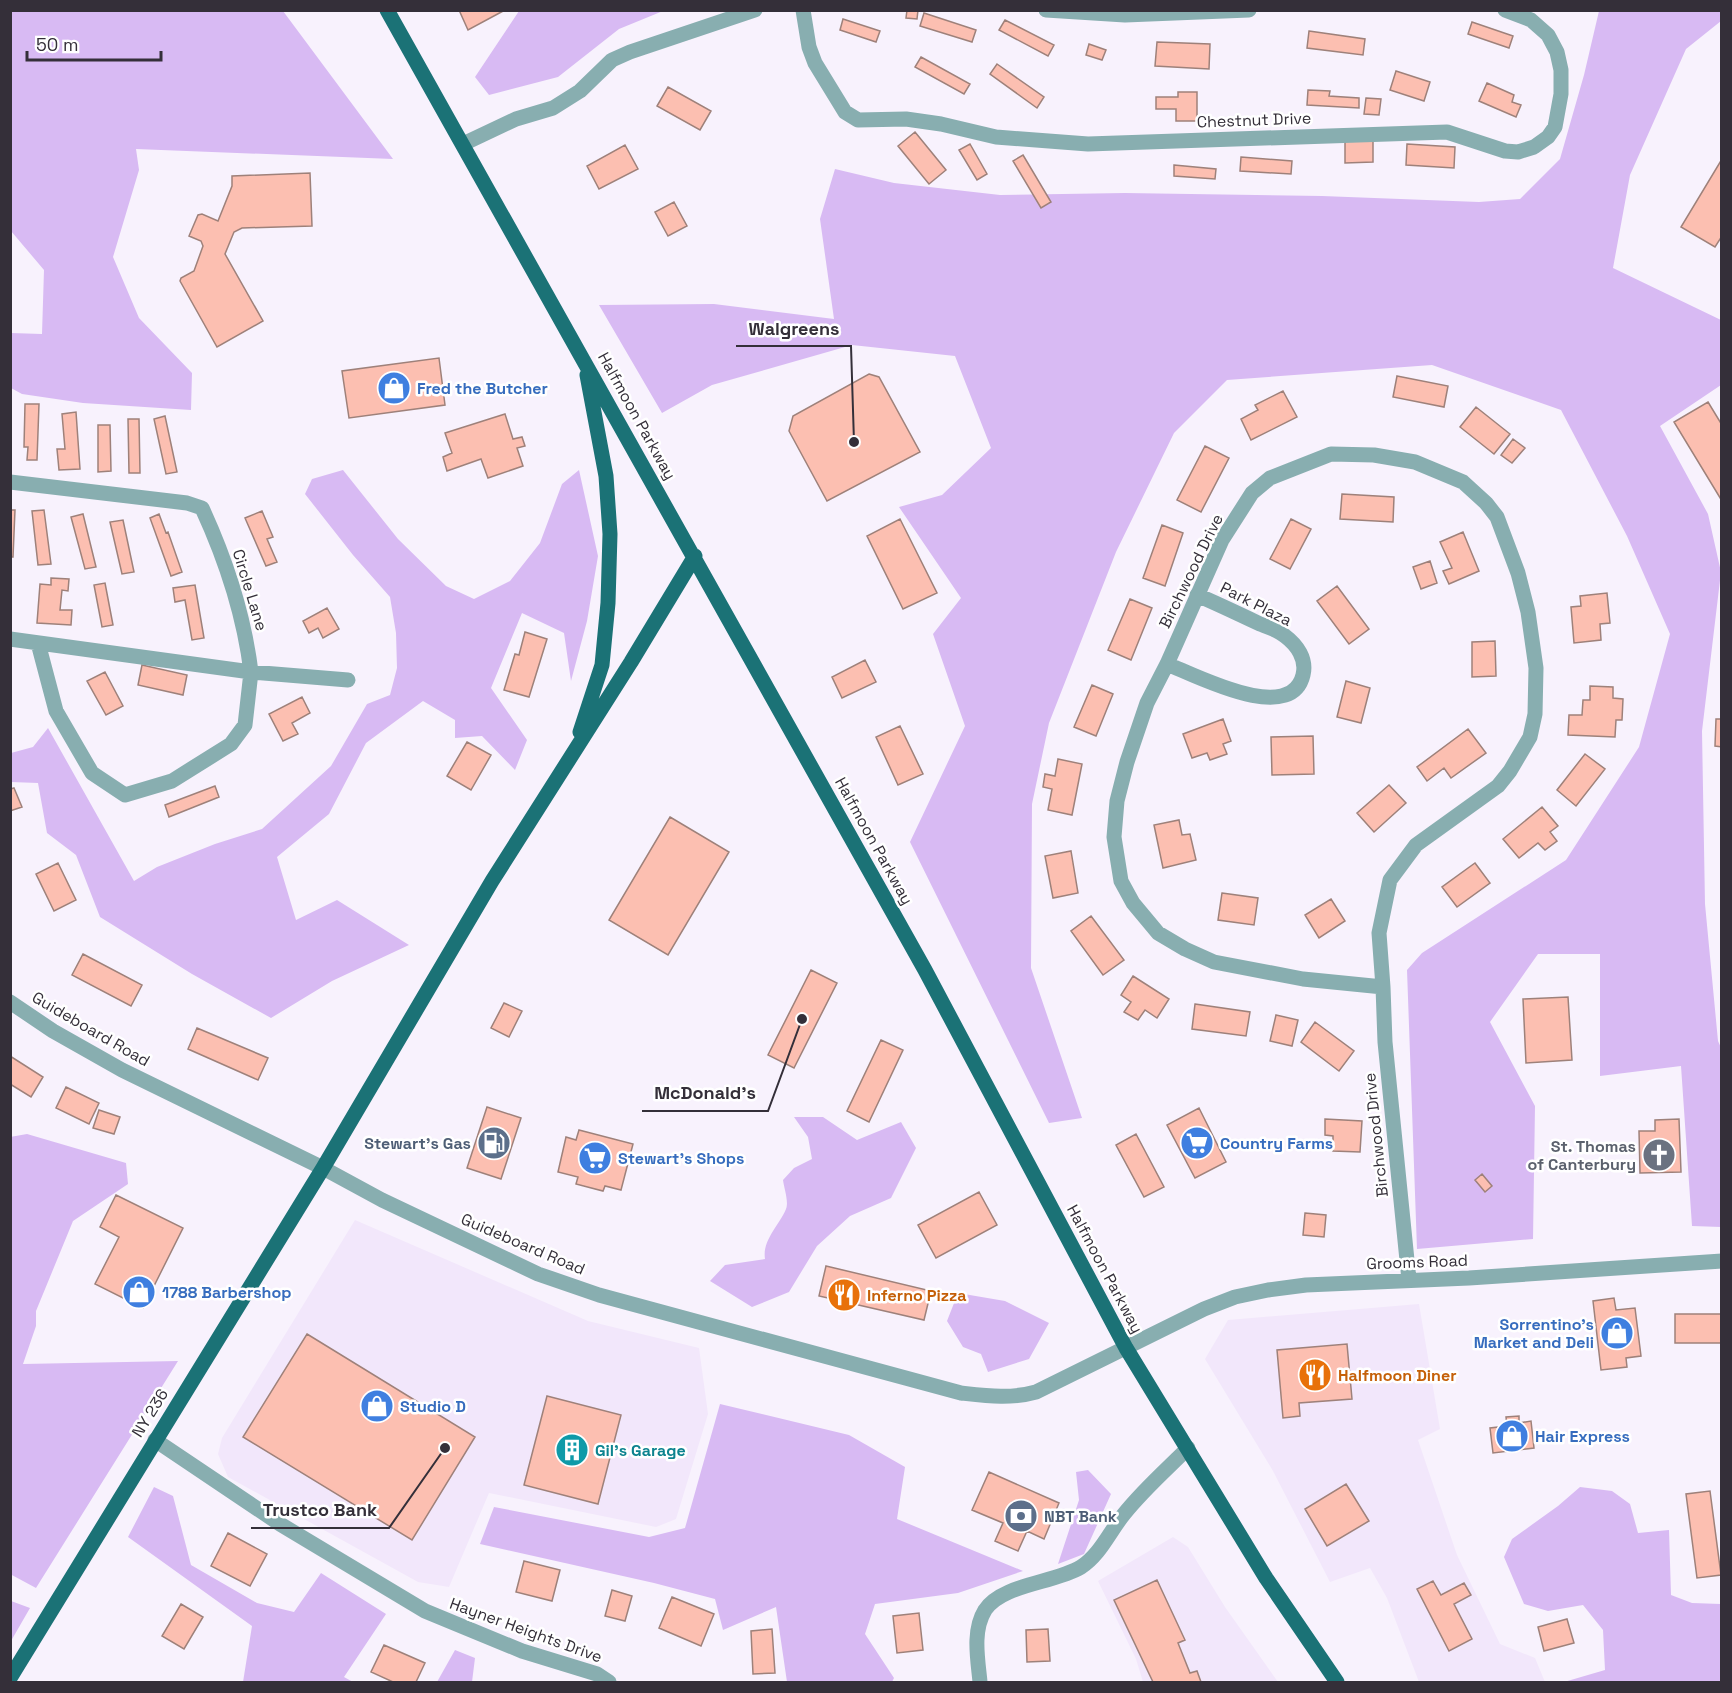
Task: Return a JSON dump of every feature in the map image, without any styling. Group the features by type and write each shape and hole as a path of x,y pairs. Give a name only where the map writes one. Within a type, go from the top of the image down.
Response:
{"main road":[{"name":"Halfmoon Parkway","path":"387,10 925,970 1126,1348 1266,1578 1337,1683"},
{"path":"574,751 602,665 608,603 610,534 606,476 584,360"},
{"name":"NY 236","path":"10,1678 323,1168 492,881 631,662 695,556"}],"street":[{"path":"463,144 516,119 553,108 580,91 612,60 755,10"},
{"name":"Chestnut Drive","path":"803,10 809,47 815,63 845,112 858,120 906,119 941,124 996,137 1088,144 1447,132 1505,151 1518,152 1534,147 1548,137 1555,127 1561,94 1561,70 1557,52 1548,35 1531,20 1505,10"},
{"path":"1046,10 1125,15 1249,10"},
{"name":"Birchwood Drive","path":"1383,987 1303,979 1214,962 1158,933 1133,903 1121,881 1114,837 1117,801 1127,762 1148,703 1222,540 1252,493 1270,478 1332,454 1374,455 1415,462 1463,482 1486,503 1497,517 1518,573 1528,612 1536,668 1534,714 1530,737 1510,771 1498,786 1416,845 1390,880 1379,933 1383,987 1385,1042 1409,1280"},
{"name":"Circle Lane","path":"10,482 187,502 202,508 215,536 240,610 247,638 251,672"},
{"name":"Park Plaza","path":"1167,664 1247,696 1273,698 1286,695 1296,687 1303,676 1305,661 1299,650 1284,634 1197,595"},
{"path":"10,639 251,672 348,680"},
{"path":"38,643 56,711 92,773 124,795 172,781 231,744 245,725 251,672"},
{"name":"Guideboard Road","path":"10,1002 53,1031 122,1070 323,1168 381,1200 538,1274 599,1295 962,1393 996,1397 1020,1396 1036,1392 1126,1348"},
{"name":"Grooms Road","path":"1126,1348 1204,1309 1235,1297 1306,1285 1469,1278 1722,1261"},
{"name":"Hayner Heights Drive","path":"155,1440 280,1524 425,1611 522,1651 597,1674 609,1683"},
{"path":"980,1683 976,1640 986,1609 996,1600 1010,1593 1080,1568 1093,1557 1125,1513 1188,1448"}],"shaded area":[{"path":"11,10 283,11 393,159 136,149 139,170 113,257 139,318 192,373 191,410 83,403 22,394 11,388 11,333 42,334 44,270 11,231"},
{"path":"519,11 663,11 619,29 558,77 489,95 475,77"},
{"path":"1599,11 1721,11 1721,21 1686,49 1630,175 1613,268 1721,320 1721,385 1660,426 1708,514 1721,572 1702,731 1705,904 1718,1041 1722,1050 1721,1227 1692,1226 1681,1066 1600,1076 1600,954 1538,954 1490,1022 1535,1106 1533,1239 1417,1249 1407,970 1422,953 1566,860 1639,747 1670,634 1627,536 1561,410 1432,365 1227,380 1174,433 1116,552 1049,723 1032,804 1031,968 1082,1118 1049,1123 910,842 965,726 933,634 961,598 899,507 942,495 991,448 955,356 852,345 712,385 662,413 599,305 714,304 834,319 820,219 835,169 894,183 1000,195 1125,193 1322,196 1479,202 1520,199 1560,159 1584,75"},
{"path":"343,470 398,539 446,586 474,599 510,581 540,543 562,484 579,470 598,556 587,621 571,681 564,633 522,613 491,688 527,740 515,770 482,736 455,738 455,720 423,701 366,743 329,814 277,857 296,920 337,900 409,945 332,981 271,1018 192,974 100,917 76,855 47,833 38,783 11,782 11,753 33,747 48,728 134,881 157,867 215,844 262,829 331,766 367,704 390,695 397,668 396,633 390,597 353,555 305,494 312,479"},
{"path":"794,1117 823,1117 857,1140 901,1122 916,1148 891,1198 850,1216 817,1246 789,1292 752,1307 710,1281 725,1265 765,1259 768,1239 787,1206 783,1180 794,1168 812,1159 808,1137"},
{"path":"27,1134 126,1163 128,1184 73,1221 36,1311 36,1326 23,1364 178,1361 36,1588 10,1574 10,1137"},
{"path":"355,1220 588,1321 699,1348 708,1414 676,1519 656,1527 489,1493 449,1587 418,1582 228,1477 218,1454 222,1438"},
{"path":"958,1293 1005,1301 1049,1323 1029,1359 988,1372 981,1354 963,1347 947,1321"},
{"path":"1419,1304 1440,1429 1418,1440 1457,1555 1500,1644 1535,1658 1545,1682 1419,1682 1387,1598 1370,1568 1330,1582 1273,1471 1205,1359 1228,1320"},
{"path":"720,1404 849,1435 905,1467 897,1519 1023,1571 958,1593 875,1604 865,1634 894,1678 892,1682 787,1682 776,1607 723,1630 715,1599 480,1544 494,1507 649,1537 685,1528"},
{"path":"1088,1470 1111,1494 1084,1554 1058,1564 1079,1500 1076,1472"},
{"path":"154,1487 173,1496 191,1565 257,1603 294,1612 321,1573 386,1614 344,1677 353,1682 243,1682 252,1626 128,1537"},
{"path":"1580,1487 1612,1491 1630,1504 1638,1533 1669,1530 1671,1595 1692,1603 1721,1604 1721,1682 1564,1682 1605,1670 1603,1630 1583,1605 1548,1611 1524,1604 1504,1557 1512,1539"},
{"path":"1173,1537 1188,1547 1225,1607 1278,1682 1143,1682 1136,1659 1098,1581"},
{"path":"10,1601 30,1608 11,1641"},
{"path":"455,1650 475,1658 472,1682 437,1682"}],"building":[{"path":"459,10 505,10 468,30"},
{"path":"907,10 918,10 917,19 906,18"},
{"path":"924,13 976,30 972,42 920,26"},
{"path":"843,19 880,31 876,42 840,30"},
{"path":"1005,20 1054,45 1048,56 999,30"},
{"path":"1472,22 1513,36 1509,48 1468,34"},
{"path":"1309,31 1365,39 1363,55 1307,48"},
{"path":"1157,42 1210,44 1209,69 1155,66"},
{"path":"1089,44 1106,50 1102,60 1086,55"},
{"path":"921,57 970,84 964,94 915,67"},
{"path":"997,64 1044,97 1037,108 990,74"},
{"path":"1396,71 1430,82 1424,101 1390,90"},
{"path":"1487,83 1514,95 1512,102 1521,105 1516,117 1479,101"},
{"path":"668,87 711,111 700,130 657,106"},
{"path":"1308,90 1330,91 1329,96 1359,98 1359,108 1307,105"},
{"path":"1178,92 1197,92 1197,121 1176,121 1176,109 1156,109 1156,97 1178,97"},
{"path":"1366,98 1381,99 1379,115 1364,114"},
{"path":"915,132 946,170 929,184 898,146"},
{"path":"1345,140 1373,140 1373,162 1345,163"},
{"path":"970,144 987,174 977,180 959,150"},
{"path":"1407,144 1455,147 1454,168 1406,165"},
{"path":"625,145 638,169 599,189 587,166"},
{"path":"1023,155 1051,202 1041,208 1013,161"},
{"path":"1241,157 1292,161 1291,174 1240,171"},
{"path":"1722,159 1722,236 1715,247 1681,227"},
{"path":"1174,165 1216,169 1215,179 1174,176"},
{"path":"310,173 312,226 242,228 234,232 225,254 263,321 217,347 180,281 181,278 194,271 203,246 201,241 189,236 198,215 202,214 218,221 232,186 232,176"},
{"path":"674,202 687,226 668,236 655,212"},
{"name":"Fred the Butcher","path":"439,358 445,405 349,418 342,371"},
{"path":"869,374 879,377 920,452 827,501 789,431 793,416"},
{"path":"1397,376 1448,386 1444,407 1393,397"},
{"path":"1283,391 1297,417 1251,440 1241,419 1258,410 1255,405"},
{"path":"1708,402 1722,425 1722,501 1674,422"},
{"path":"25,404 39,404 37,460 27,460 28,447 24,447"},
{"path":"1476,407 1510,434 1494,454 1460,427"},
{"path":"76,412 80,469 59,470 57,449 65,449 62,414"},
{"path":"505,414 513,439 522,437 525,446 517,448 523,466 488,478 481,459 447,471 443,457 452,453 445,433"},
{"path":"165,416 177,472 166,474 154,419"},
{"path":"128,419 139,419 140,473 129,473"},
{"path":"98,425 110,425 111,471 98,472"},
{"path":"1513,439 1525,448 1512,463 1501,455"},
{"path":"1205,446 1229,458 1201,512 1177,500"},
{"path":"1342,494 1394,497 1393,522 1340,519"},
{"path":"10,510 15,510 13,557 10,557"},
{"path":"44,510 51,564 38,565 32,511"},
{"path":"262,511 273,537 267,539 277,562 266,566 245,518"},
{"path":"83,514 96,567 85,569 71,517"},
{"path":"159,514 182,572 171,576 150,518"},
{"path":"900,519 937,593 903,609 867,536"},
{"path":"1291,519 1311,529 1290,569 1270,559"},
{"path":"123,520 134,572 122,574 110,522"},
{"path":"1162,525 1183,533 1165,586 1143,578"},
{"path":"1463,532 1479,571 1449,584 1443,571 1452,568 1440,542"},
{"path":"1430,561 1437,583 1421,589 1413,567"},
{"path":"51,578 69,579 68,591 62,590 60,610 72,610 71,625 37,623 40,584 51,585"},
{"path":"105,583 113,625 102,627 94,585"},
{"path":"195,585 204,638 192,640 185,600 175,602 173,588"},
{"path":"1337,586 1369,629 1349,644 1317,601"},
{"path":"1607,593 1610,623 1600,624 1601,640 1574,643 1571,607 1581,606 1580,596"},
{"path":"1130,599 1152,608 1131,660 1108,650"},
{"path":"327,608 339,629 323,638 318,628 309,633 303,621"},
{"path":"525,632 547,639 529,697 504,690 515,654 519,655"},
{"path":"1495,641 1496,676 1472,677 1472,642"},
{"path":"865,660 876,682 842,698 832,677"},
{"path":"142,665 187,675 183,695 138,685"},
{"path":"105,672 123,706 106,715 87,681"},
{"path":"1346,681 1370,688 1361,723 1337,717"},
{"path":"1092,685 1113,694 1096,736 1074,727"},
{"path":"1590,686 1613,687 1613,698 1623,699 1622,720 1616,720 1615,737 1568,735 1569,715 1582,715 1583,700 1590,700"},
{"path":"302,697 310,713 292,723 298,734 283,741 269,714"},
{"path":"1223,719 1231,741 1223,744 1227,754 1210,760 1207,753 1192,758 1183,734"},
{"path":"1716,719 1722,719 1722,747 1715,746"},
{"path":"900,726 923,774 898,785 876,737"},
{"path":"1468,729 1486,753 1451,778 1444,768 1427,781 1417,767"},
{"path":"1313,736 1314,774 1272,775 1271,737"},
{"path":"467,742 491,755 471,790 447,776"},
{"path":"1585,754 1605,769 1576,806 1557,790"},
{"path":"1058,759 1082,764 1072,815 1048,810 1052,789 1043,787 1045,774 1055,776"},
{"path":"1389,785 1406,803 1374,832 1357,813"},
{"path":"215,786 219,797 169,817 165,805"},
{"path":"14,788 22,807 10,811 10,789"},
{"path":"1542,807 1558,826 1550,832 1557,841 1545,850 1538,843 1519,858 1503,839"},
{"path":"670,817 729,852 668,955 609,920"},
{"path":"1179,820 1182,835 1190,834 1196,860 1163,868 1154,825"},
{"path":"1071,851 1078,893 1053,898 1045,856"},
{"path":"58,863 76,900 54,911 36,874"},
{"path":"1475,863 1490,883 1457,907 1442,887"},
{"path":"1222,893 1258,898 1254,925 1218,920"},
{"path":"1331,899 1345,921 1319,938 1305,915"},
{"path":"1091,916 1124,960 1103,975 1071,931"},
{"path":"83,954 142,985 131,1006 72,975"},
{"path":"811,970 837,983 794,1068 768,1055"},
{"path":"1133,976 1169,999 1157,1018 1145,1010 1138,1020 1124,1012 1131,1002 1121,995"},
{"path":"1568,997 1572,1060 1526,1063 1523,999"},
{"path":"504,1003 522,1011 509,1037 491,1028"},
{"path":"1195,1004 1250,1012 1246,1036 1192,1029"},
{"path":"1276,1015 1298,1020 1292,1046 1270,1041"},
{"path":"1315,1022 1354,1051 1339,1071 1301,1042"},
{"path":"197,1028 268,1058 258,1080 188,1049"},
{"path":"881,1040 903,1050 869,1122 847,1111"},
{"path":"10,1056 43,1077 31,1097 10,1084"},
{"path":"66,1087 99,1103 89,1124 56,1108"},
{"name":"Stewart's Gas","path":"487,1107 521,1118 501,1179 467,1168"},
{"name":"Country Farms","path":"1199,1108 1226,1162 1195,1178 1167,1125"},
{"path":"99,1110 120,1117 114,1134 93,1128"},
{"path":"1325,1119 1362,1121 1360,1152 1333,1151 1333,1136 1325,1135"},
{"name":"St. Thomas of Canterbury","path":"1679,1119 1681,1172 1640,1173 1639,1131 1655,1131 1655,1120"},
{"name":"Stewart's Shops","path":"579,1130 633,1144 621,1190 605,1186 603,1191 576,1184 578,1177 558,1172 566,1137 576,1140"},
{"path":"1136,1134 1164,1187 1144,1197 1116,1145"},
{"path":"1482,1174 1492,1186 1485,1192 1475,1180"},
{"path":"979,1192 997,1225 936,1258 918,1225"},
{"path":"116,1195 183,1228 143,1308 95,1284 119,1237 100,1227"},
{"path":"1305,1213 1326,1215 1324,1237 1303,1235"},
{"path":"826,1266 931,1291 924,1320 819,1296"},
{"name":"Sorrentino's Market and Deli","path":"1614,1298 1616,1310 1635,1308 1641,1356 1626,1358 1627,1367 1601,1370 1593,1301"},
{"path":"1675,1314 1722,1314 1722,1343 1675,1343"},
{"path":"307,1334 475,1437 412,1540 243,1437"},
{"name":"Halfmoon Diner","path":"1347,1344 1352,1399 1299,1403 1300,1416 1283,1418 1277,1350"},
{"name":"Gil's Garage","path":"547,1396 621,1415 598,1504 524,1485"},
{"name":"Hair Express","path":"1519,1416 1519,1423 1531,1421 1534,1448 1493,1453 1490,1428 1507,1426 1506,1417"},
{"name":"NBT Bank","path":"989,1472 1059,1503 1044,1539 1027,1531 1018,1551 995,1541 1003,1523 972,1510"},
{"path":"1346,1484 1369,1521 1327,1546 1305,1509"},
{"path":"1710,1491 1721,1575 1697,1578 1686,1494"},
{"path":"228,1533 267,1554 250,1586 211,1566"},
{"path":"524,1561 560,1570 552,1601 516,1592"},
{"path":"1157,1580 1185,1640 1178,1643 1190,1673 1197,1671 1201,1682 1153,1682 1114,1600"},
{"path":"1433,1581 1441,1595 1464,1583 1471,1595 1454,1604 1472,1639 1449,1651 1417,1589"},
{"path":"612,1590 632,1596 625,1621 605,1616"},
{"path":"672,1597 714,1614 701,1646 659,1628"},
{"path":"181,1604 203,1617 184,1649 162,1636"},
{"path":"919,1613 923,1650 897,1653 893,1616"},
{"path":"1567,1619 1574,1643 1544,1651 1538,1627"},
{"path":"772,1629 775,1673 753,1674 751,1631"},
{"path":"1048,1629 1050,1661 1027,1662 1026,1630"},
{"path":"384,1645 425,1663 416,1682 393,1682 371,1672"}],"place":[{"name":"Fred the Butcher","path":"394,388"},
{"name":"Walgreens","path":"854,442"},
{"name":"McDonald's","path":"802,1019"},
{"name":"Stewart's Gas","path":"494,1143"},
{"name":"Country Farms","path":"1197,1143"},
{"name":"St. Thomas of Canterbury","path":"1659,1155"},
{"name":"Stewart's Shops","path":"595,1158"},
{"name":"1788 Barbershop","path":"139,1292"},
{"name":"Inferno Pizza","path":"844,1295"},
{"name":"Sorrentino's Market and Deli","path":"1617,1333"},
{"name":"Halfmoon Diner","path":"1315,1375"},
{"name":"Studio D","path":"377,1406"},
{"name":"Hair Express","path":"1512,1436"},
{"name":"Trustco Bank","path":"445,1448"},
{"name":"Gil's Garage","path":"572,1450"},
{"name":"NBT Bank","path":"1021,1516"}]}
